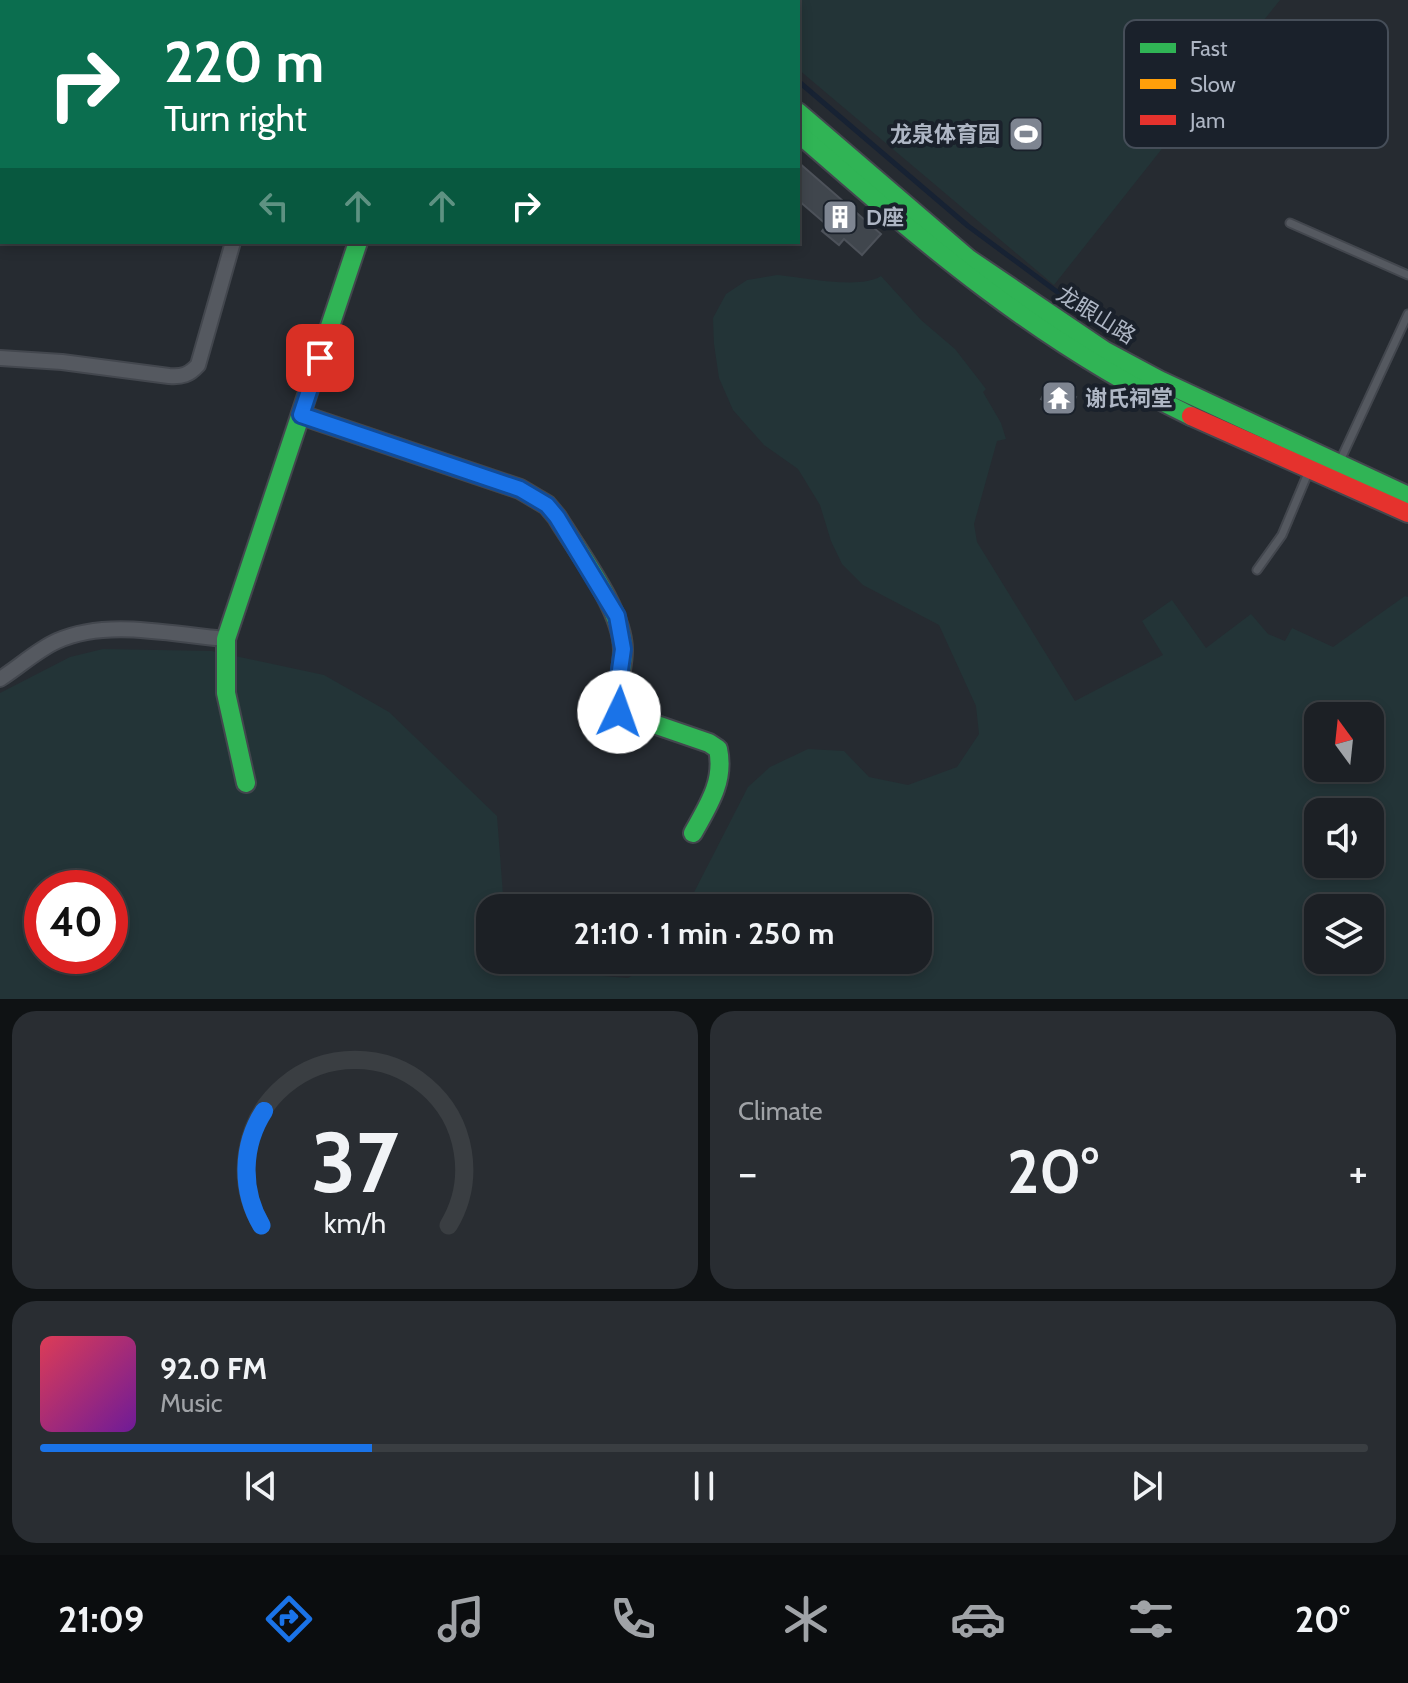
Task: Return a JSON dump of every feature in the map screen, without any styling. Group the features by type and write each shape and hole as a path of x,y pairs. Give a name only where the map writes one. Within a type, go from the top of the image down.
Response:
{"street":[{"name":"龙眼山路","path":"800,114 969,259 1063,323 1105,351 1313,462"},
{"name":"龙眼山路","path":"800,135 955,270 1052,339 1171,406 1313,462 1408,513"},
{"path":"0,358 62,362 169,376 190,373 198,365 232,244"},
{"path":"246,783 231,721 224,665 226,639 357,244"},
{"path":"301,415 520,489 547,505 565,529 617,616 623,649 616,698 619,712 709,743 718,749 721,769 717,784 693,833"},
{"name":"龙眼山路","path":"1335,472 1408,496"},
{"path":"0,679 58,641 81,634 104,630 226,639"}],"lane":[{"path":"1290,223 1408,275"},
{"path":"1335,472 1408,314"},
{"path":"1257,570 1282,535 1313,462"}],"shaded area":[{"name":"龙泉体育园","path":"800,0 1280,0 1264,20 1124,20 1124,148 1163,148 1054,285 800,71"},
{"path":"777,275 830,282 859,282 881,276 921,320 955,349 986,389 983,392 1001,423 1006,439 997,441 974,524 977,542 1075,701 1163,655 1142,621 1172,600 1206,648 1251,614 1268,634 1285,641 1292,628 1333,647 1405,596 1408,597 1408,999 0,999 0,693 70,657 103,649 212,651 324,675 389,712 497,816 503,894 476,894 476,974 589,974 628,978 635,974 932,974 932,894 693,894 748,787 770,767 808,749 844,751 869,777 908,785 957,767 979,734 976,706 939,625 863,585 842,564 820,505 798,469 764,445 733,410 719,378 714,344 713,318 726,294 747,280"}],"building":[{"name":"D座","path":"800,164 881,234 862,255 844,239 839,245 822,231 827,225 800,202"},
{"name":"谢氏祠堂","path":"1050,383 1076,397 1067,413 1041,399"}],"waterway":[{"path":"800,83 968,226 1060,294"}],"traffic: fast":[{"path":"800,114 969,259 1105,351 1159,380 1408,496"},
{"path":"800,135 938,252 1033,323 1135,387 1191,416"},
{"path":"246,783 226,693 226,639 357,244"},
{"path":"301,415 520,489 547,505 587,564 616,617 623,650 619,712 709,743 718,749 717,783 693,833"}],"traffic: jam":[{"path":"1191,416 1408,513"}],"place":[{"name":"龙泉体育园","path":"1026,134"},
{"name":"D座","path":"840,217"},
{"name":"谢氏祠堂","path":"1059,398"}],"route":[{"path":"320,358 301,415 520,489 547,505 617,616 623,649 616,698 619,712"}]}
